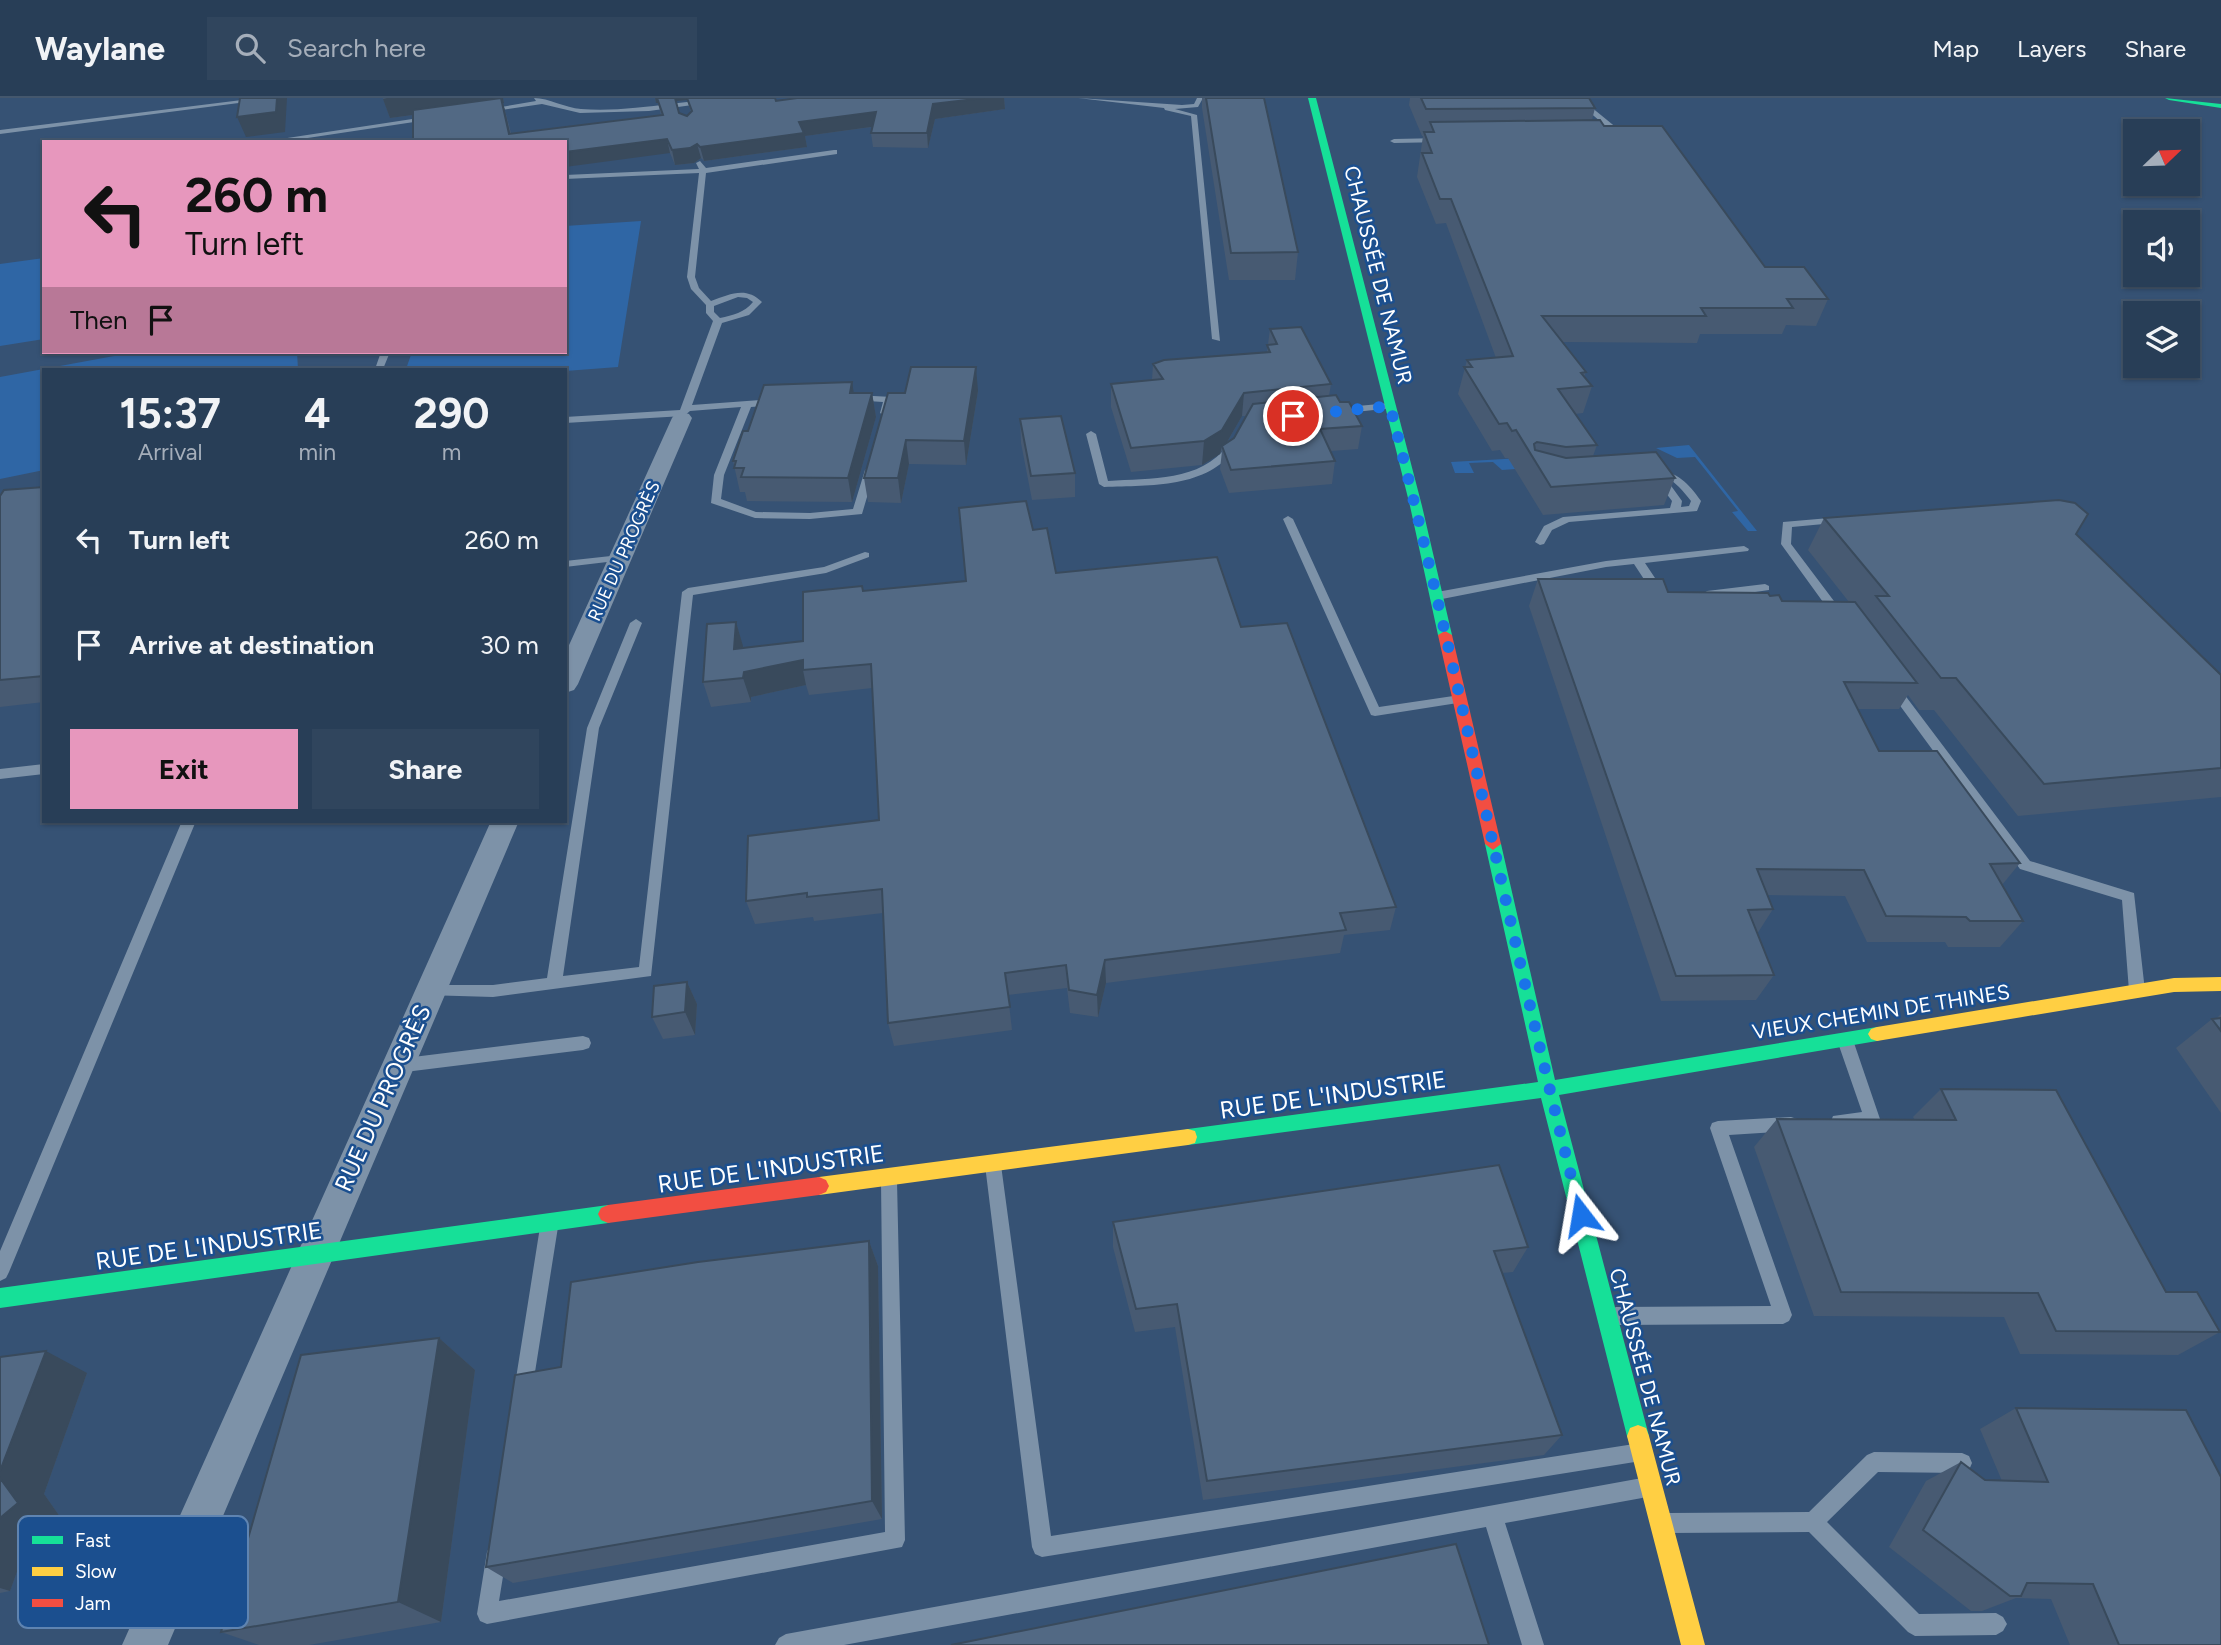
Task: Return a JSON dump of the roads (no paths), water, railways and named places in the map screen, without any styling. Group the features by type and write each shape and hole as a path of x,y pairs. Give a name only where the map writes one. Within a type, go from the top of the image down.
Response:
{"main road":[{"name":"CHAUSSÉE DE NAMUR","path":"1312,98 1437,596 1548,1089 1693,1645"},
{"path":"2169,98 2221,106"},
{"name":"VIEUX CHEMIN DE THINES","path":"1548,1089 2174,985 2221,984"},
{"name":"RUE DE L'INDUSTRIE","path":"0,1298 314,1253 1548,1089"}],"street":[{"name":"RUE DU PROGRÈS","path":"567,679 684,413"},
{"name":"RUE DU PROGRÈS","path":"201,1516 504,823"},
{"name":"RUE DU PROGRÈS","path":"145,1645 152,1628"}],"lane":[{"path":"0,132 275,98"},
{"path":"621,98 625,110"},
{"path":"477,112 539,100 580,111 625,110 740,98"},
{"path":"1081,98 1133,102 1194,115 1217,339"},
{"path":"1167,108 1196,106 1200,98"},
{"path":"1576,98 1620,135 1606,139"},
{"path":"682,105 685,116"},
{"path":"278,140 438,117"},
{"path":"1394,141 1447,140"},
{"path":"567,177 703,171 834,152"},
{"path":"700,162 703,171 691,277 695,289 710,305"},
{"path":"710,305 737,294 750,296 758,302 743,316 718,321"},
{"path":"710,305 709,313 718,321"},
{"path":"684,413 718,321"},
{"path":"848,398 889,399 882,424"},
{"path":"567,420 684,413 784,401"},
{"path":"747,404 719,475 715,501 755,515 810,516 858,512 872,462"},
{"path":"1324,412 1390,406"},
{"path":"1091,434 1104,484 1198,476 1226,458 1238,433"},
{"path":"1652,472 1659,477 1676,501 1675,510"},
{"path":"1540,542 1548,528 1567,519 1693,509 1696,501 1678,477 1668,473 1639,473"},
{"path":"1289,519 1375,712 1460,699"},
{"path":"1852,633 1786,544 1787,524 1855,519"},
{"path":"1437,596 1606,564 1744,549"},
{"path":"430,991 494,991 646,972 688,592 826,570 865,555"},
{"path":"567,564 620,558"},
{"path":"1636,561 1664,600 1765,587"},
{"path":"554,984 593,728 636,623"},
{"path":"1885,677 2025,865 2129,897 2137,991"},
{"path":"0,774 42,769"},
{"path":"0,1272 188,823"},
{"path":"1607,1316 1783,1315 1718,1128 1872,1119 1844,1040"},
{"path":"397,1066 583,1043"},
{"path":"993,1163 1042,1547 1642,1452"},
{"path":"500,1533 486,1615 895,1541 889,1177"},
{"path":"519,1411 550,1222"},
{"path":"1661,1524 1812,1522 1874,1462 1962,1463"},
{"path":"786,1645 1652,1486"},
{"path":"1492,1515 1533,1645"},
{"path":"1812,1522 1915,1625 1996,1624"}]}
